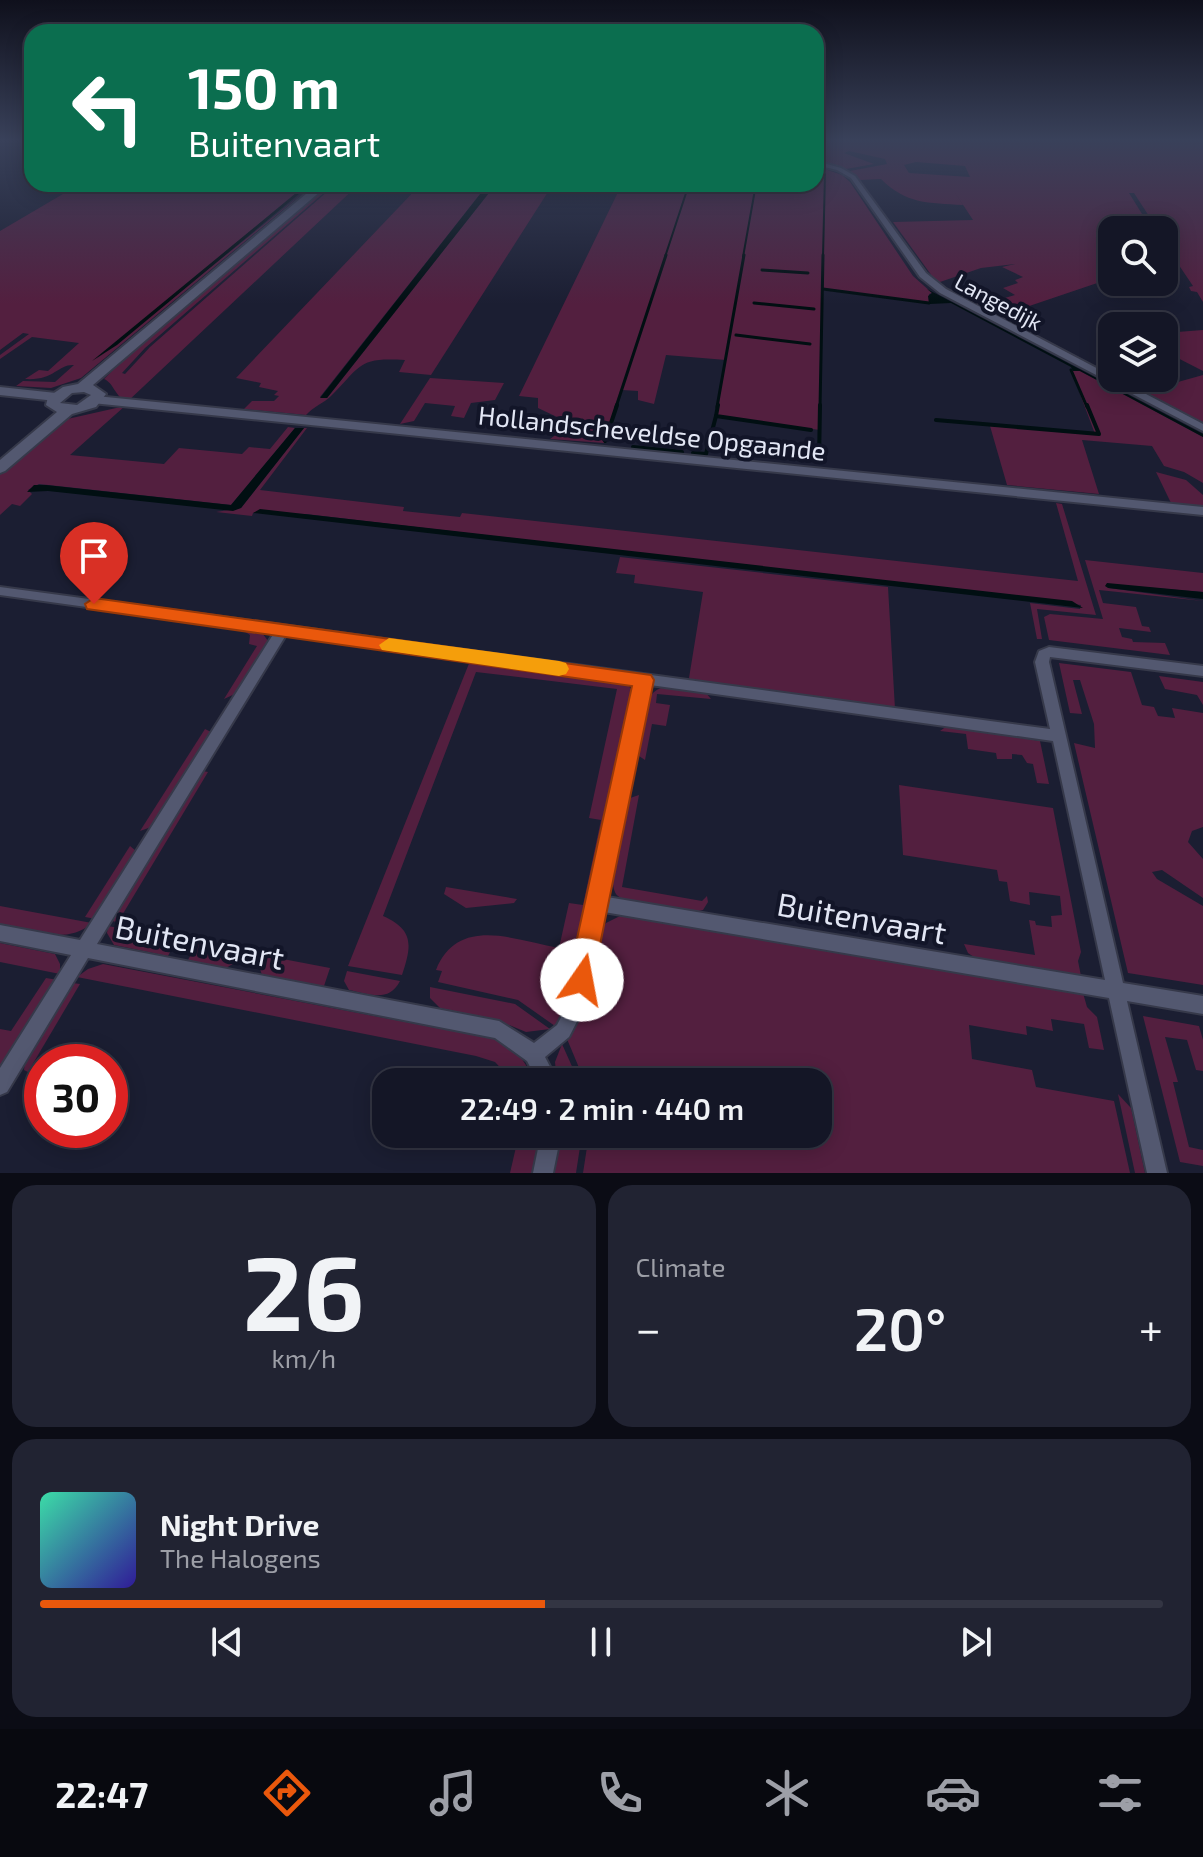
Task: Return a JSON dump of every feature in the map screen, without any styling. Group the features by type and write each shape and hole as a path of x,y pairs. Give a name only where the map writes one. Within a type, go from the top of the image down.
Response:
{"main road":[{"path":"0,458 60,405 82,408 90,392 117,360 311,195"},
{"path":"0,468 60,405"}],"street":[{"name":"Langedijk","path":"866,195 923,275 943,291 1203,428"},
{"path":"0,391 60,405"},
{"name":"Hollandscheveldse Opgaande","path":"90,392 1203,511"},
{"path":"0,591 1058,736"},
{"name":"Buitenvaart","path":"0,1085 282,630"},
{"path":"1157,1173 1042,662 1044,654 1049,652 1203,671"},
{"path":"541,1068 534,1054 563,1031 571,1018 644,680"},
{"name":"Buitenvaart","path":"598,903 1203,1005"},
{"name":"Buitenvaart","path":"0,933 484,1027 511,1036 534,1054"},
{"path":"543,1173 548,1148"}],"shaded area":[{"path":"62,195 294,195 94,361 301,195 81,378 51,388 16,386 23,381 55,382 74,365 43,378 25,379 39,370 48,371 79,343 32,337 0,359 0,355 29,334 23,333 0,350 0,231"},
{"path":"294,195 298,195 117,345 92,361"},
{"path":"314,195 322,195 145,348 122,373 125,374 150,347 324,195 348,195 127,402 104,379"},
{"path":"411,195 480,195 320,397 327,398 488,195 546,195 431,375 399,372 405,360 369,362 356,370 328,398 306,415 244,409 252,401 274,401 279,396 274,395 278,391 259,387 261,383 236,378"},
{"path":"480,195 488,195 327,398 320,398"},
{"path":"617,195 859,195 913,276 932,293 929,294 930,304 823,290 820,430 716,416 726,360 666,355 654,404 638,400 638,391 622,390 604,443 550,439 557,434 560,424 557,417 538,408 538,398 519,396"},
{"path":"902,195 956,195 963,205 939,204"},
{"path":"956,195 1130,195 1143,216 1098,216 1098,283 997,317 965,300 978,296 991,302 1015,295 1003,288 1018,283 1015,280 1023,277 1002,267 1015,264 981,268 937,283 893,222 973,220"},
{"path":"1135,195 1203,195 1203,302 1197,292 1191,291 1189,287 1193,286 1178,264 1178,216 1149,216"},
{"path":"927,289 1098,379 1098,381 1080,371 1073,371 1071,367 951,303 929,304 928,296 932,293"},
{"path":"1203,330 1203,371 1178,358 1178,332"},
{"path":"1071,370 1098,381 1098,392 1119,392 1203,437 1203,483 1184,472 1164,466 1152,446 1082,440 1099,494 1007,485 990,426 1095,434"},
{"path":"1203,375 1203,424 1142,392 1178,392 1178,382"},
{"path":"430,378 504,383 495,400 471,403 464,418 451,416 455,406 425,403 414,421 400,424"},
{"path":"1119,392 1203,434 1203,437"},
{"path":"125,406 70,455 164,464 179,448 242,454 249,447 270,449 288,427 295,428 231,505 39,484 28,490 32,494 20,506 12,504 0,515 0,471 63,420"},
{"path":"295,428 304,428 241,508 233,511 48,491 27,492 34,485 46,485 231,505"},
{"path":"307,428 260,490 404,507 403,511 460,517 462,513 1078,581 1056,503 1062,504 1096,615 1037,609 1042,639 1037,639 1030,603 1080,609 1081,605 306,514 253,513 252,516 216,512 241,508"},
{"path":"1156,472 1186,480 1203,495 1203,506 1171,503"},
{"path":"260,509 1072,601 1083,608 253,513"},
{"path":"620,557 888,587 895,709 692,682 689,678 703,592 634,583 635,575 616,573"},
{"path":"1085,560 1203,573 1203,592 1106,584 1109,588 1203,601 1099,590 1103,603 1136,607 1142,626 1149,627 1151,632 1119,628 1122,637 1133,642 1165,643 1170,655 1049,640 1044,617 1050,614 1103,619"},
{"path":"1107,583 1203,592 1203,599 1108,588 1105,586"},
{"path":"241,629 263,634 268,641 237,693 224,699 257,646 249,644 250,635"},
{"path":"470,661 618,681 629,686 633,693 569,1005 555,1026 518,1000 438,982 442,971 436,970 446,953 458,942 473,937 507,937 559,948 569,903 583,905 601,820 589,818 617,689 476,672 383,916 400,927 408,940 408,955 402,975 348,966"},
{"path":"1059,663 1131,672 1142,705 1154,707 1158,716 1175,718 1172,708 1203,713 1203,827 1192,831 1188,842 1203,859 1203,898 1162,870 1152,872 1157,879 1203,906 1203,985 1128,973 1074,743 1095,748 1094,724 1080,680 1073,680 1082,714 1070,713"},
{"path":"1159,676 1203,682 1203,705 1197,695 1165,689"},
{"path":"661,688 706,693 711,699 657,694 656,703 670,705 666,726 652,724 645,760 636,754 644,707 654,692"},
{"path":"947,726 1040,741 1049,784 1037,783 1033,764 1027,763 1022,755 1012,754 1012,759 997,759 996,753 968,749 966,734 940,731"},
{"path":"205,729 211,732 154,826 140,831"},
{"path":"203,771 208,772 118,922 111,921"},
{"path":"899,785 1053,808 1081,952 1078,961 1081,976 977,959 968,953 964,944 1035,955 1029,920 1035,921 1036,925 1052,927 1051,916 1062,915 1060,896 1029,892 1030,905 1010,901 1007,882 999,881 997,870 903,855"},
{"path":"639,795 622,887 702,901 707,896 708,902 703,910 694,912 643,905 624,900 614,889 613,866 626,803"},
{"path":"130,846 136,851 134,858 96,919 85,917"},
{"path":"446,887 517,899 514,903 466,908 444,894"},
{"path":"0,906 92,923 71,934 35,932 0,924"},
{"path":"622,915 1083,993 1087,1007 1097,1017 1104,1050 1089,1048 1084,1024 1051,1019 1053,1031 1026,1026 1027,1035 969,1025 972,1059 1032,1070 1036,1087 1114,1101 1130,1173 583,1173 587,1148 832,1148 832,1068 579,1068 567,1039 584,1014 600,932 606,923"},
{"path":"108,926 177,939 168,956 114,945 107,933"},
{"path":"0,943 55,954 60,964 60,974 0,962"},
{"path":"197,943 244,951 241,959 226,968 188,960"},
{"path":"262,955 330,968 324,986 262,975 258,963"},
{"path":"103,964 494,1039 516,1050 528,1068 501,1068 495,1062 476,1056 77,977"},
{"path":"347,971 400,981 384,995 364,993 349,990 344,981"},
{"path":"46,978 58,980 0,1072 0,1029 11,1031"},
{"path":"73,983 80,984 45,1044 35,1044"},
{"path":"430,987 515,1004 550,1029 526,1032 497,1020 440,1008 430,998"},
{"path":"1143,1016 1199,1026 1203,1040 1203,1071 1196,1070 1187,1040 1165,1037 1178,1082 1173,1082 1189,1147 1203,1150 1203,1166 1180,1162"},
{"path":"562,1044 573,1068 556,1068"},
{"path":"1118,1094 1131,1108 1145,1173 1135,1173"},
{"path":"516,1148 537,1148 532,1173 510,1173"},
{"path":"558,1148 580,1148 576,1173 553,1173"}],"waterway":[{"path":"665,257 685,195"},
{"path":"743,257 754,195"},
{"path":"823,257 825,195"},
{"path":"616,407 666,255"},
{"path":"717,407 744,255"},
{"path":"820,407 823,255"},
{"path":"762,270 808,273"},
{"path":"823,289 929,303"},
{"path":"754,303 814,309"},
{"path":"736,335 810,344"},
{"path":"1071,370 1087,407"},
{"path":"605,441 617,405"},
{"path":"716,416 718,405"},
{"path":"819,461 820,405"},
{"path":"936,420 1099,434 1087,405"},
{"path":"693,453 706,454 716,416"},
{"path":"716,416 811,430"},
{"path":"633,447 682,452"}],"slow traffic":[{"path":"389,645 559,669"}],"route":[{"path":"94,604 644,680 582,980"}]}
